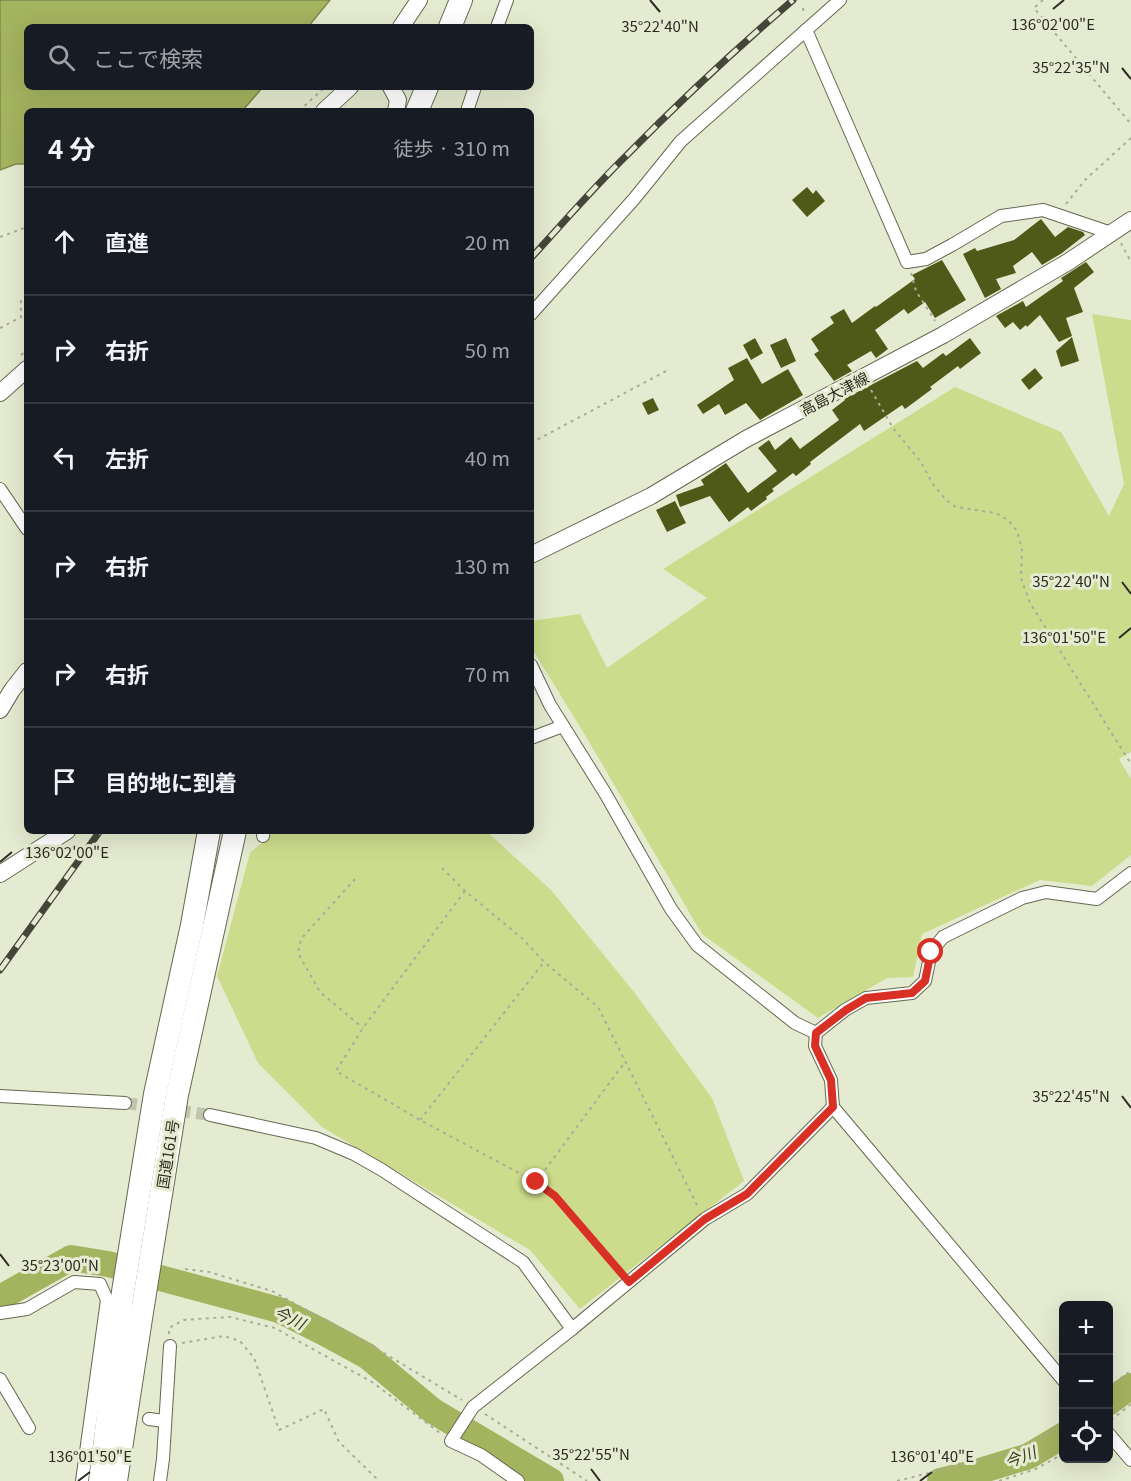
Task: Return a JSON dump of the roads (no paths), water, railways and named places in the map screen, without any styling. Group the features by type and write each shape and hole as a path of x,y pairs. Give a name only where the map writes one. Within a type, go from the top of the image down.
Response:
{"highway":[{"path":"453,24 461,0"},
{"path":"418,108 426,90"},
{"path":"428,108 433,90"},
{"name":"国道161号","path":"99,1481 122,1298 155,1094 192,925 207,834"},
{"path":"192,925 204,891 217,834"},
{"name":"国道161号","path":"116,1481 177,1095 234,834"}],"main road":[{"path":"403,24 419,0"},
{"path":"327,108 347,90"},
{"path":"393,90 398,100 397,108"},
{"name":"高島大津線","path":"534,554 651,496 746,439 943,335 1068,262 1131,219"},
{"path":"0,393 24,372"},
{"path":"0,710 24,675"},
{"path":"0,874 62,834"}],"street":[{"path":"498,24 507,0"},
{"path":"534,311 634,199 681,141 840,0"},
{"path":"806,30 907,262 926,259 1001,216 1043,210 1111,233"},
{"path":"468,108 474,90"},
{"path":"0,489 24,525"},
{"path":"534,671 550,705 629,833 671,909 697,945 795,1023 816,1033"},
{"path":"534,737 563,726"},
{"path":"1059,1375 833,1107 831,1080 815,1046 816,1033 866,998 912,993 925,981 931,952 943,937 1022,898 1046,892 1097,899 1131,873"},
{"path":"0,1096 126,1103"},
{"path":"518,1481 480,1455 452,1441 473,1407 705,1219 747,1194 833,1107"},
{"path":"210,1115 316,1138 354,1154 382,1170 523,1262 572,1329"},
{"path":"0,1314 27,1309 75,1282 100,1284 107,1300 98,1409 82,1481"},
{"path":"159,1481 163,1459 170,1346"},
{"path":"0,1379 29,1428"},
{"path":"149,1419 164,1421"},
{"path":"1113,1439 1131,1460"}],"waterway":[{"name":"今川","path":"0,1298 71,1258 108,1264 279,1310 367,1356 433,1411 551,1481"},
{"name":"今川","path":"1113,1399 1131,1386"},
{"name":"今川","path":"940,1481 1029,1456 1059,1438"}],"tunnel":[{"path":"125,1103 210,1115"}],"railway":[{"path":"534,255 648,134 709,75 793,0"},
{"path":"0,970 98,834"}]}
